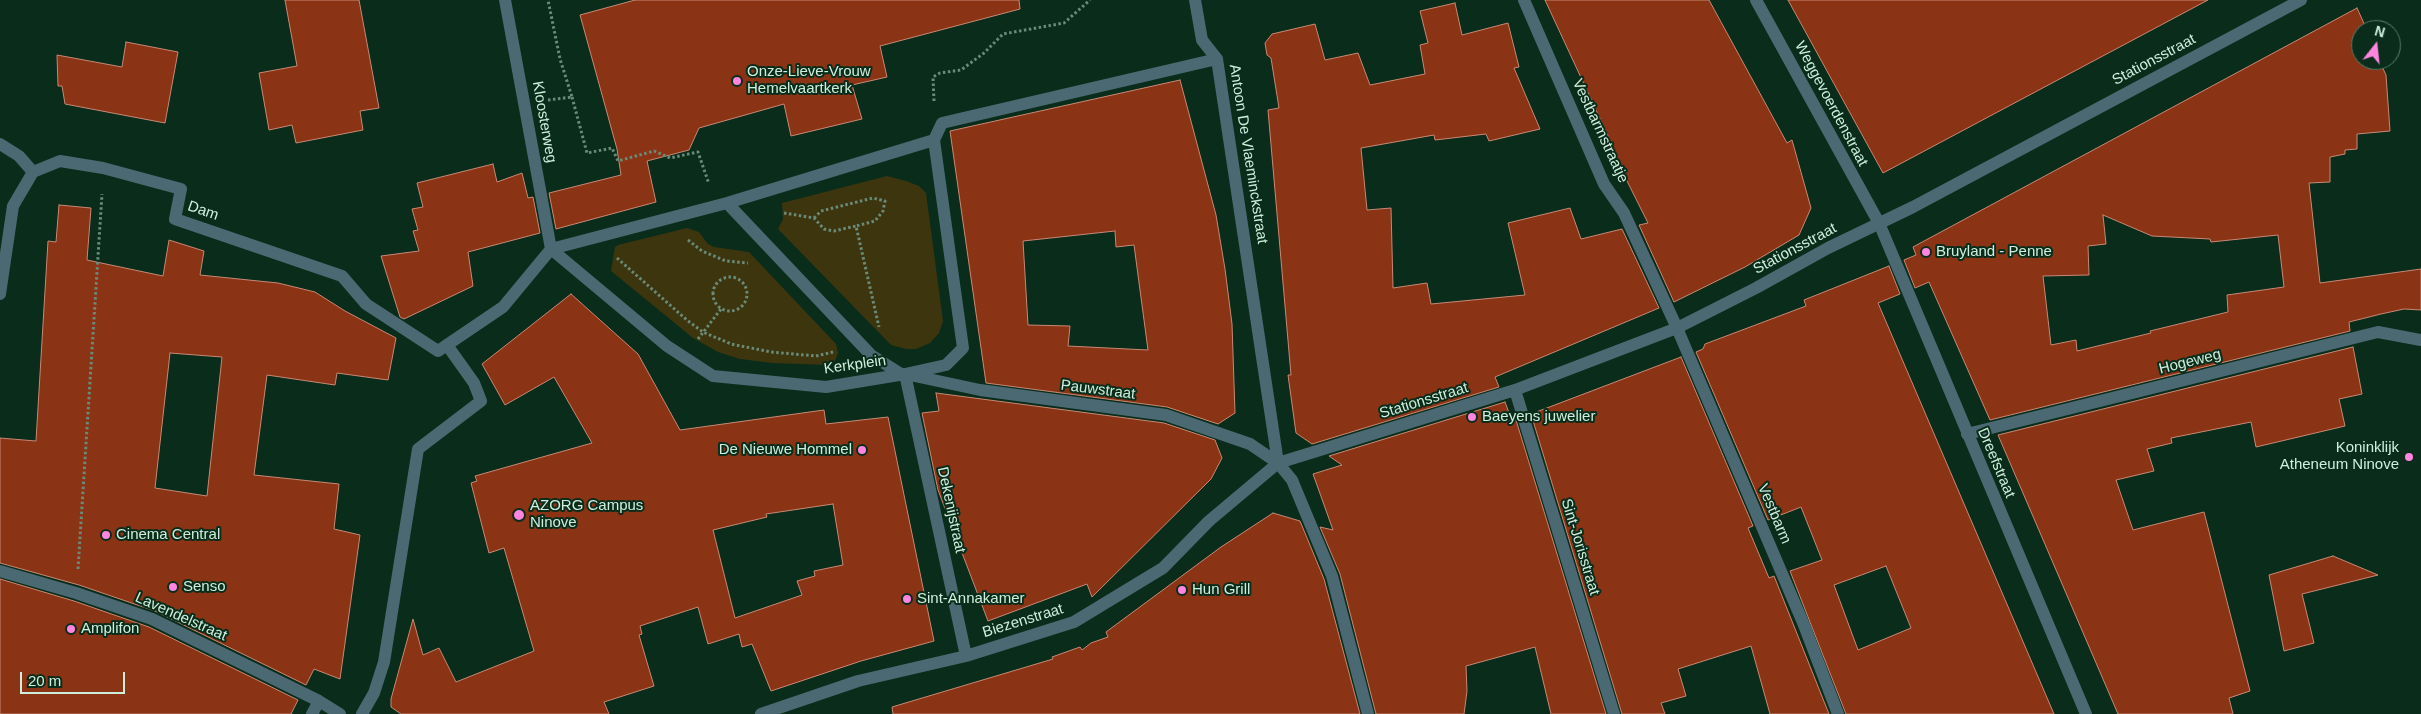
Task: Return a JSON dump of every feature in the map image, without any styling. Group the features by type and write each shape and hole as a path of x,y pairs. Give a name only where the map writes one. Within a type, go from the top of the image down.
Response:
{"street":[{"name":"Kloosterweg","path":"505,0 551,249"},
{"path":"1195,0 1202,40 1217,58"},
{"name":"Vestbarmstraatje","path":"1524,0 1604,184 1624,213 1677,328"},
{"name":"Weggevoerdenstraat","path":"1756,0 1879,224"},
{"name":"Stationsstraat","path":"1278,463 1515,390 1677,328 1879,224 2301,0"},
{"name":"Antoon De Vlaeminckstraat","path":"934,140 942,123 1217,58 1278,463"},
{"path":"362,714 374,692 384,662 418,449 481,401 474,383 442,348 503,307 551,249 722,204 934,140"},
{"name":"Kerkplein","path":"551,249 667,346 713,376 826,387 946,365 963,348 934,140"},
{"path":"0,144 19,156 34,172 13,206 0,294"},
{"name":"Dam","path":"34,172 60,161 103,168 181,189 175,219 342,276 366,304 442,348"},
{"name":"Kerkplein","path":"722,204 871,355 903,374"},
{"name":"Dreefstraat","path":"1879,224 1966,434 2086,714"},
{"name":"Vestbarm","path":"1677,328 1804,626 1838,714"},
{"name":"Hogeweg","path":"1966,434 2378,332 2421,340"},
{"name":"Pauwstraat","path":"903,374 980,390 1166,415 1250,444 1278,463"},
{"name":"Dekenijstraat","path":"903,374 966,656"},
{"name":"Sint-Jorisstraat","path":"1515,390 1614,714"},
{"path":"1278,463 1292,480 1332,576 1368,714"},
{"name":"Biezenstraat","path":"762,714 858,681 966,656 1074,622 1163,568 1209,521 1278,463"},
{"name":"Lavendelstraat","path":"0,571 76,593 152,619 318,701 340,714"},
{"path":"312,714 318,701"}],"path":[{"path":"548,0 560,59 587,153 612,148 618,161 654,151 670,158 698,152 722,204"},
{"path":"934,140 933,77 940,73 961,70 984,53 1003,34 1064,22 1090,0"},
{"path":"524,102 572,97"},
{"path":"76,593 101,229 103,168"},
{"path":"775,211 814,218 824,229 834,231 875,221 883,211 886,201 873,198 821,211 814,218"},
{"path":"856,226 888,366"},
{"path":"680,242 689,240 702,251 726,261 747,262 753,269"},
{"path":"574,268 626,255"},
{"path":"617,258 646,286 703,332 731,344 771,352 816,356 833,352"},
{"path":"727,276 735,277 743,282 747,297 737,310 721,309 715,303 714,287 719,280 727,276"},
{"path":"684,357 721,309"},
{"path":"826,346 861,381"}],"shaded area":[{"path":"887,176 919,186 926,193 943,321 939,333 930,343 916,349 906,349 891,345 778,229 783,219 782,203"},
{"path":"687,228 699,232 708,244 714,247 749,252 836,344 838,353 835,361 829,365 772,363 740,359 718,352 693,338 611,271 615,247 618,245"}],"building":[{"path":"285,0 359,0 379,108 360,111 363,130 296,143 292,125 269,130 259,73 297,66"},
{"name":"Onze-Lieve-Vrouw Hemelvaartkerk","path":"635,0 1019,0 1020,9 880,46 887,77 852,85 862,119 791,136 784,104 699,128 689,150 647,161 656,202 556,229 549,193 621,175 617,149 580,15"},
{"path":"1545,0 1709,0 1787,143 1792,140 1811,208 1799,235 1745,267 1674,302 1639,225 1648,223 1606,139 1609,138"},
{"path":"1788,0 2208,0 1883,173"},
{"path":"1455,3 1462,35 1508,23 1519,67 1514,68 1540,129 1489,141 1486,134 1435,140 1434,135 1361,148 1367,210 1391,208 1393,288 1427,283 1431,304 1525,295 1508,223 1570,208 1581,239 1622,229 1659,308 1495,377 1499,387 1312,444 1296,433 1288,375 1291,375 1268,110 1279,108 1271,58 1267,55 1265,43 1272,34 1315,24 1325,60 1358,53 1370,85 1425,74 1420,45 1428,43 1420,11"},
{"path":"2357,8 2362,20 2351,20 2351,70 2384,70 2386,75 2390,131 2357,134 2357,149 2345,150 2345,154 2330,157 2330,182 2309,183 2320,283 2421,269 2421,310 2404,309 2349,322 2350,331 1990,420 1929,282 1915,288 1904,260 1916,255 1913,247","holes":["2103,215 2152,236 2210,239 2211,242 2278,235 2284,287 2227,295 2228,312 2150,331 2151,333 2077,351 2076,340 2051,345 2043,276 2089,275 2088,246 2106,244"]},
{"path":"126,42 178,52 165,123 65,104 62,86 58,86 57,55 122,67"},
{"path":"1180,80 1216,215 1225,269 1232,324 1235,413 1218,424 1167,407 986,383 950,131","holes":["1115,231 1116,247 1134,245 1148,350 1068,346 1070,326 1028,325 1023,241"]},
{"path":"493,164 497,182 522,173 528,198 533,197 540,233 468,252 473,286 404,319 400,317 381,256 419,251 413,231 418,230 412,209 423,207 417,183"},
{"path":"59,205 91,208 87,260 163,276 169,240 204,251 200,275 278,283 315,292 345,311 396,338 388,380 337,373 335,385 267,375 254,475 339,484 334,529 360,535 340,679 314,669 306,685 155,611 79,585 0,563 0,438 36,441 48,241 56,242","holes":["170,353 222,357 207,496 155,488"]},
{"path":"1889,266 1900,294 1878,303 2054,714 1846,714 1790,571 1822,560 1801,507 1768,520 1696,352 1703,349 1705,344 1806,306 1804,300","holes":["1886,566 1911,628 1858,650 1834,585"]},
{"path":"571,294 638,354 680,430 824,410 826,424 888,417 934,641 861,661 771,691 752,644 742,647 739,634 708,644 698,607 640,626 642,634 639,635 654,686 604,702 609,714 401,714 391,707 391,699 413,619 423,655 439,648 456,682 534,651 504,548 489,553 471,483 477,481 475,476 592,443 554,377 505,405 482,364","holes":["833,504 843,565 814,571 815,576 797,581 802,595 735,618 713,530 767,517 766,514"]},
{"path":"2353,347 2362,394 2339,399 2345,426 2256,447 2251,422 2171,438 2172,443 2147,449 2154,471 2116,480 2133,530 2204,512 2250,691 2229,698 2233,714 2118,714 1998,435"},
{"path":"1681,357 1753,526 1748,528 1769,578 1774,576 1829,714 1770,714 1751,646 1678,669 1686,696 1661,703 1665,714 1622,714 1531,414"},
{"path":"936,393 1164,423 1215,440 1222,458 1211,479 1092,597 1087,584 988,621 938,490 922,413 939,411"},
{"path":"1505,402 1512,421 1516,420 1606,714 1551,714 1535,647 1466,666 1467,691 1464,714 1376,714 1340,574 1320,527 1333,530 1313,474 1342,465 1329,456"},
{"path":"1273,513 1300,521 1324,579 1360,714 893,714 892,707 1053,659 1052,657 1080,647 1082,650 1091,643 1108,637 1106,632 1221,547"},
{"path":"2333,556 2378,575 2302,594 2314,643 2284,651 2269,575"},
{"path":"0,579 74,601 149,627 298,700 291,714 0,714"}],"place":[{"name":"Onze-Lieve-Vrouw Hemelvaartkerk","path":"737,81"},
{"name":"Bruyland - Penne","path":"1926,252"},
{"name":"Baeyens juwelier","path":"1472,417"},
{"name":"De Nieuwe Hommel","path":"862,450"},
{"name":"Koninklijk Atheneum Ninove","path":"2409,457"},
{"name":"AZORG Campus Ninove","path":"519,515"},
{"name":"Cinema Central","path":"106,535"},
{"name":"Senso","path":"173,587"},
{"name":"Hun Grill","path":"1182,590"},
{"name":"Sint-Annakamer","path":"907,599"},
{"name":"Amplifon","path":"71,629"}]}
